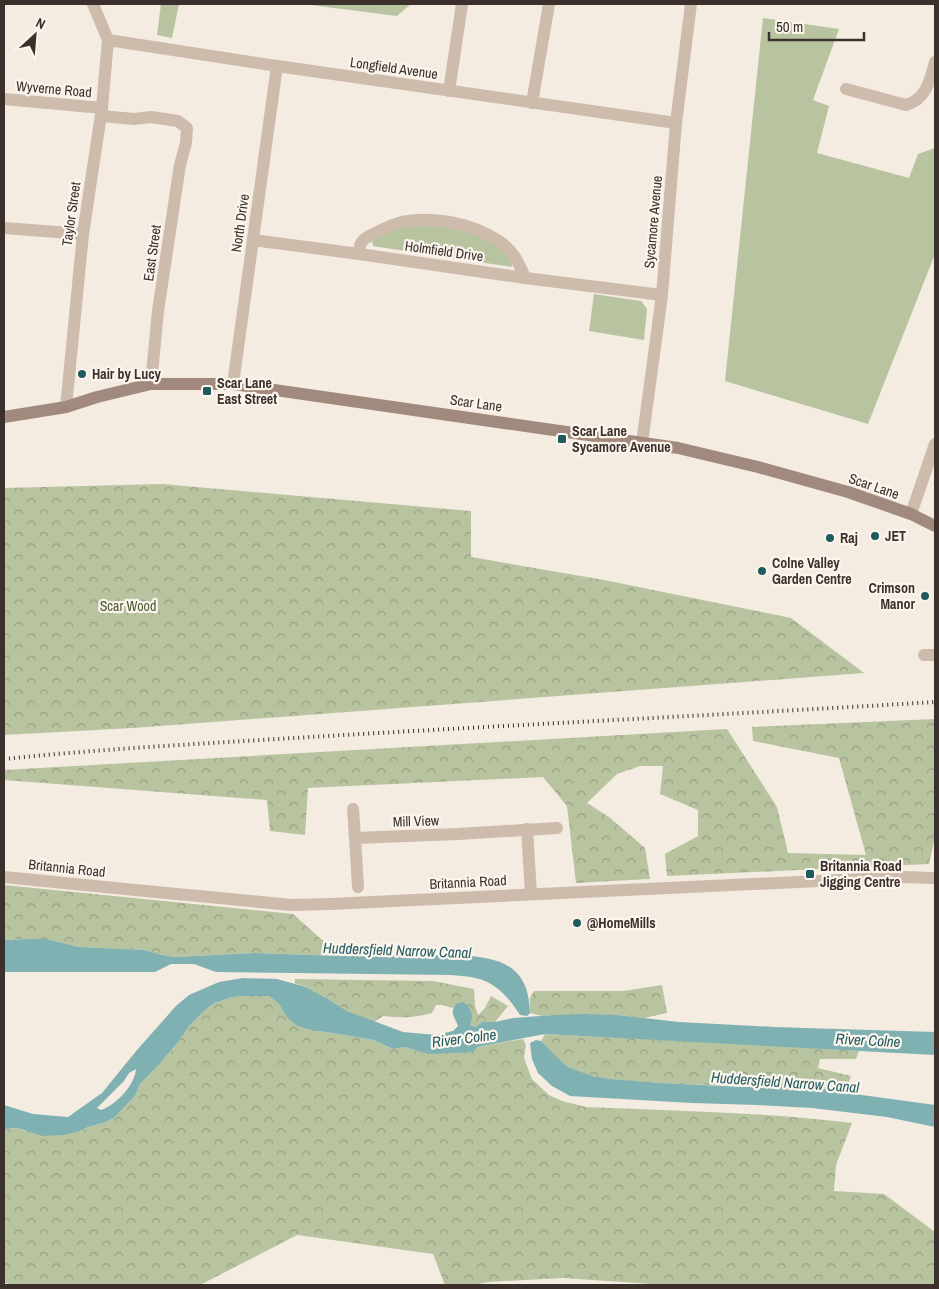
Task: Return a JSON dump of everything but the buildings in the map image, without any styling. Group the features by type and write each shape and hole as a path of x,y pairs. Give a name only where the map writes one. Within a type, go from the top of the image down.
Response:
{"main road":[{"name":"Scar Lane","path":"4,417 66,407 97,397 151,384 233,384 678,448 758,467 848,492 911,514 935,526"}],"street":[{"name":"Taylor Street","path":"66,407 83,234 101,112 108,40 93,4"},
{"path":"449,91 462,4"},
{"path":"532,103 549,4"},
{"name":"Sycamore Avenue","path":"642,443 662,295 676,123 691,4"},
{"name":"Longfield Avenue","path":"108,40 676,123"},
{"path":"846,89 906,105 920,98 929,83 935,62"},
{"name":"North Drive","path":"233,384 276,66"},
{"name":"Wyverne Road","path":"4,99 101,112 134,119 151,117 178,121 187,128"},
{"name":"East Street","path":"151,384 158,311 187,128"},
{"name":"Holmfield Drive","path":"359,254 359,246 364,239 400,223 417,220 449,222 469,227 499,242 512,253 520,265 525,278"},
{"path":"4,228 83,234"},
{"name":"Holmfield Drive","path":"253,240 662,295"},
{"path":"911,514 935,444"},
{"path":"353,809 358,887"},
{"name":"Mill View","path":"355,838 557,828"},
{"path":"527,829 531,894"},
{"name":"Britannia Road","path":"4,877 292,904 330,904 903,877 935,878"}],"green space":[{"path":"161,4 179,4 172,38 157,35"},
{"path":"303,4 411,4 397,16"},
{"path":"763,18 839,29 813,100 829,106 817,153 909,178 918,154 935,148 935,254 868,424 725,381"},
{"path":"436,224 475,233 498,246 514,263 511,267 373,246 372,241 393,228"},
{"path":"594,294 641,301 647,309 644,340 589,331"},
{"name":"Scar Wood","path":"162,484 471,511 471,557 604,580 791,618 864,673 133,728 4,735 4,488"},
{"path":"935,719 935,837 929,864 667,876 665,854 698,836 698,810 660,794 663,766 640,766 617,774 587,803 609,817 645,848 650,879 576,883 567,806 543,777 308,788 305,835 270,831 267,800 4,780 4,770 727,729 777,807 788,853 866,855 839,758 753,741 752,727"},
{"path":"4,885 293,914 340,956 254,953 174,957 144,950 79,947 47,939 4,940"},
{"path":"295,979 433,981 474,989 475,1006 478,1015 485,1008 491,996 508,1006 495,1022 482,1022 477,1027 470,1025 456,1004 453,1008 436,1005 432,1013 419,1016 383,1016 374,1022 347,1011 306,987 295,983"},
{"path":"662,985 667,1013 644,1018 617,1015 542,1016 530,1013 530,998 534,991 623,991"},
{"path":"236,996 269,996 279,1004 287,1018 299,1026 314,1031 374,1040 393,1049 405,1047 428,1054 523,1039 526,1045 524,1058 532,1079 549,1095 562,1101 586,1107 753,1114 852,1123 836,1165 834,1191 884,1194 935,1232 935,1285 666,1285 563,1278 489,1282 474,1285 445,1285 433,1254 297,1235 200,1285 16,1285 4,1283 4,1129 17,1128 25,1131 77,1132 114,1118 135,1096 140,1084 204,1011 214,1003"},
{"path":"545,1034 859,1051 856,1059 820,1059 818,1068 851,1076 846,1093 796,1088 672,1084 618,1080 581,1073 563,1063 541,1041"}],"water":[{"path":"47,939 79,947 144,950 174,957 254,953 340,956 476,956 501,962 519,975 525,985 530,1013 527,1016 520,1015 496,987 483,980 451,975 216,972 194,964 171,964 155,972 4,972 4,940"},
{"name":"River Colne","path":"243,978 277,979 306,987 347,1011 403,1032 436,1035 453,1031 458,1026 453,1015 454,1007 456,1004 463,1002 471,1012 470,1025 476,1027 482,1022 495,1022 513,1018 584,1014 774,1027 935,1032 935,1055 545,1034 477,1047 473,1052 428,1054 405,1047 393,1049 374,1040 314,1031 298,1026 287,1018 279,1004 269,996 236,996 214,1003 190,1025 156,1068 140,1084 135,1096 114,1118 77,1132 63,1135 43,1136 17,1128 4,1129 4,1105 33,1114 68,1117 102,1093 176,1006 189,995 219,982","holes":["136,1069 135,1075 124,1094 113,1104 101,1110 97,1108 124,1081 129,1073"]},
{"path":"536,1040 541,1041 570,1068 592,1076 662,1083 818,1089 935,1105 935,1127 887,1117 812,1108 570,1096 552,1086 538,1073 532,1059 530,1043"}],"railway":[{"path":"4,759 221,742 935,702"}],"place":[{"name":"Hair by Lucy","path":"82,374"},
{"name":"Scar Lane East Street","path":"207,391"},
{"name":"Scar Lane Sycamore Avenue","path":"562,439"},
{"name":"JET","path":"875,536"},
{"name":"Raj","path":"830,538"},
{"name":"Colne Valley Garden Centre","path":"762,571"},
{"name":"Crimson Manor","path":"925,596"},
{"name":"Britannia Road Jigging Centre","path":"810,874"},
{"name":"@HomeMills","path":"577,923"}],"water label":[{"name":"Huddersfield Narrow Canal","path":"397,950"},
{"name":"Huddersfield Narrow Canal","path":"785,1082"}]}
